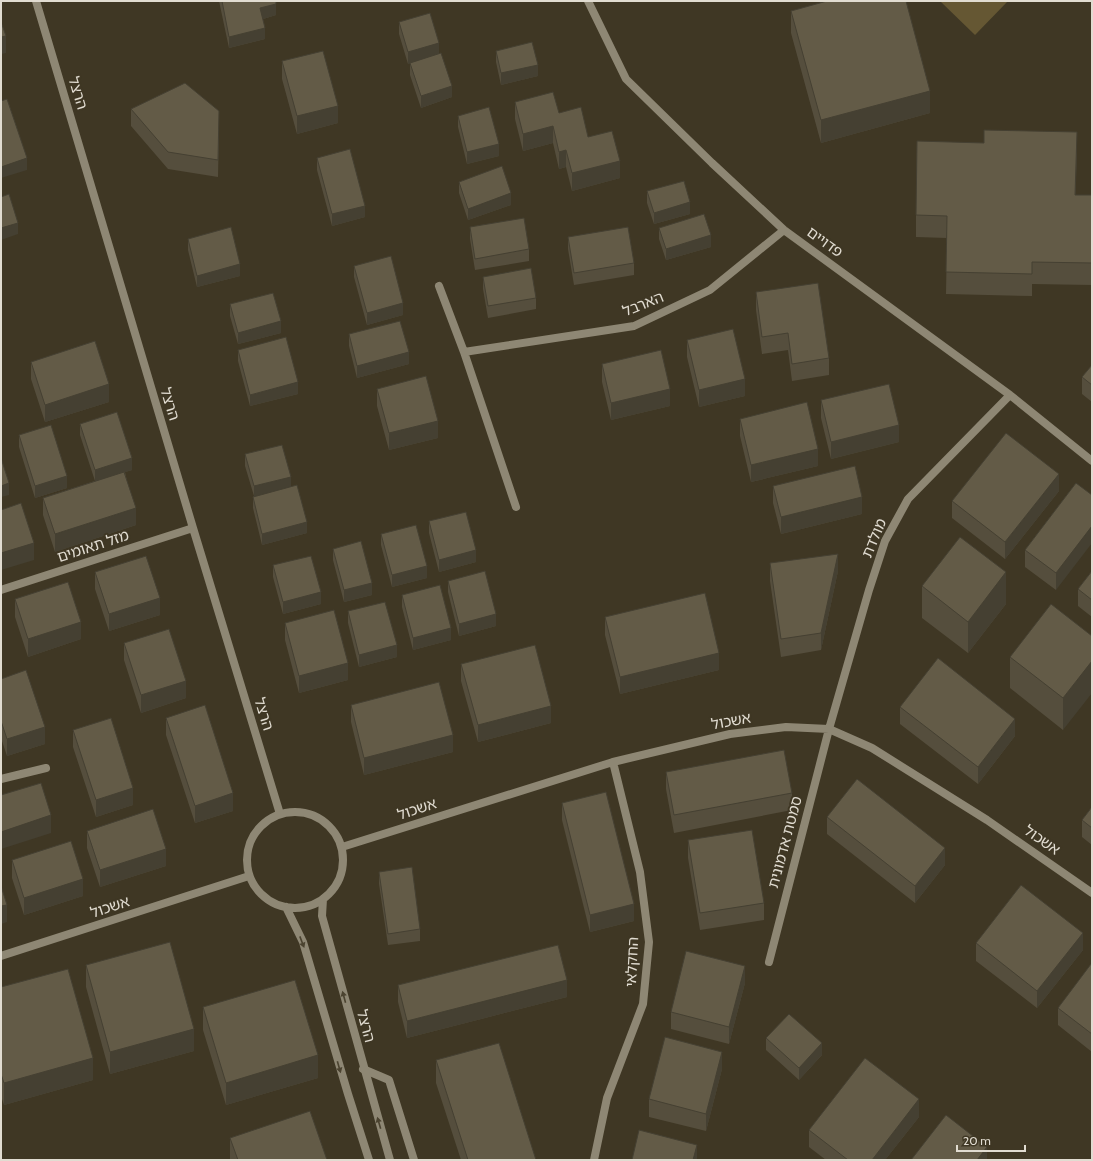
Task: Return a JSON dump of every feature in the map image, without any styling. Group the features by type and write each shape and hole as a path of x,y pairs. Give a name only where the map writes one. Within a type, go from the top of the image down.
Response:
{"street":[{"name":"הרצל","path":"36,1 280,814"},
{"name":"פדויים","path":"588,1 626,79 712,163 784,230 1010,395 1092,461"},
{"name":"הארבל","path":"464,352 634,326 710,290 784,230"},
{"path":"439,286 464,352 516,507"},
{"name":"מולדת","path":"829,729 869,590 883,548 908,499 1010,395"},
{"name":"מזל תאומים","path":"1,590 193,528"},
{"name":"אשכול","path":"342,848 613,762 730,734 786,726 829,729 872,748 987,820 1092,893"},
{"name":"סמטת אדמונית","path":"769,962 829,729"},
{"name":"החקלאי","path":"594,1160 607,1098 643,1004 649,942 640,872 613,762"},
{"path":"1,779 46,768"},
{"path":"291,812 308,813 323,820 335,832 342,848 344,856 342,873 335,888 323,899 307,906 286,907 271,901 258,891 250,876 247,866 248,850 254,834 265,822 280,814 291,812"},
{"name":"אשכול","path":"1,956 250,876"},
{"name":"הרצל","path":"323,899 322,916 363,1068 390,1160"},
{"path":"286,907 303,942 348,1094 370,1160"},
{"path":"363,1068 389,1080 414,1160"}],"shaded area":[{"path":"940,1 1008,1 975,35"}],"building":[{"path":"222,1 276,1 276,4 260,8 265,28 229,37"},
{"path":"827,1 906,1 930,91 821,120 791,11"},
{"path":"430,13 439,43 408,52 399,22"},
{"path":"1,22 6,36 1,37"},
{"path":"532,42 538,65 501,73 496,51"},
{"path":"323,51 338,106 297,116 282,61"},
{"path":"441,53 452,86 421,96 410,63"},
{"path":"185,83 219,111 218,160 168,152 131,109"},
{"path":"553,92 559,113 581,107 588,137 612,131 620,161 572,173 566,150 559,152 553,126 523,134 515,102"},
{"path":"7,99 27,158 1,167 1,101"},
{"path":"489,107 499,144 467,152 458,116"},
{"path":"984,130 1077,132 1075,195 1092,195 1092,263 1032,262 1032,274 946,272 947,216 916,215 917,141 984,143"},
{"path":"350,149 365,206 332,214 317,158"},
{"path":"502,166 511,193 468,209 459,182"},
{"path":"684,181 690,202 654,213 647,191"},
{"path":"9,194 18,223 1,228 1,197"},
{"path":"704,214 711,235 666,249 659,228"},
{"path":"524,218 529,249 475,259 470,227"},
{"path":"231,227 240,264 197,276 188,239"},
{"path":"628,227 634,263 574,273 568,237"},
{"path":"391,256 403,303 367,313 354,266"},
{"path":"531,268 536,298 488,306 483,277"},
{"path":"818,283 829,358 792,364 788,333 762,337 756,292"},
{"path":"273,293 281,321 238,333 230,304"},
{"path":"400,321 409,352 357,366 349,334"},
{"path":"733,329 745,379 699,390 687,340"},
{"path":"286,337 298,382 250,395 238,350"},
{"path":"95,341 109,384 45,405 31,362"},
{"path":"661,350 670,389 611,403 602,364"},
{"path":"1092,365 1092,385 1082,377"},
{"path":"426,376 438,421 389,433 377,389"},
{"path":"889,384 899,425 831,442 821,400"},
{"path":"807,402 818,449 751,465 740,419"},
{"path":"117,412 132,458 95,470 80,424"},
{"path":"51,425 67,476 35,486 19,435"},
{"path":"1006,433 1059,474 1005,542 952,501"},
{"path":"282,445 291,477 254,486 245,454"},
{"path":"1,458 9,483 1,486"},
{"path":"855,466 862,497 781,517 773,486"},
{"path":"124,472 136,508 55,534 43,498"},
{"path":"1076,483 1092,495 1092,526 1056,573 1025,550"},
{"path":"297,485 307,522 262,534 253,497"},
{"path":"21,503 34,543 1,553 1,510"},
{"path":"466,512 476,550 439,560 429,521"},
{"path":"416,525 427,566 392,575 381,534"},
{"path":"960,537 1006,572 968,622 922,586"},
{"path":"361,541 372,583 344,590 333,549"},
{"path":"838,554 821,633 781,639 770,563"},
{"path":"146,556 160,598 109,614 95,572"},
{"path":"311,556 321,592 283,602 273,565"},
{"path":"485,571 496,614 459,624 448,581"},
{"path":"1092,571 1092,600 1078,589"},
{"path":"68,582 81,622 28,639 15,599"},
{"path":"440,585 451,628 413,638 402,595"},
{"path":"705,593 719,653 620,677 605,617"},
{"path":"385,602 397,645 359,655 348,611"},
{"path":"1051,604 1092,636 1092,661 1063,698 1010,657"},
{"path":"334,610 348,663 299,676 285,623"},
{"path":"169,629 186,681 141,695 124,643"},
{"path":"535,645 551,706 478,725 461,664"},
{"path":"938,658 1015,719 978,767 900,707"},
{"path":"26,670 45,727 7,739 1,721 1,679"},
{"path":"439,682 453,735 364,758 351,705"},
{"path":"205,705 233,793 195,806 166,718"},
{"path":"111,718 133,788 96,800 73,730"},
{"path":"784,750 792,793 674,815 666,772"},
{"path":"857,779 945,848 915,886 827,817"},
{"path":"41,783 51,815 1,832 1,795"},
{"path":"606,792 634,904 590,915 562,803"},
{"path":"1092,807 1092,828 1082,820"},
{"path":"153,809 166,849 100,870 87,831"},
{"path":"752,830 764,903 700,913 688,840"},
{"path":"71,841 83,879 24,898 12,860"},
{"path":"412,867 420,929 388,934 379,872"},
{"path":"1021,885 1083,933 1037,991 976,943"},
{"path":"1,886 7,905 1,906"},
{"path":"170,942 194,1029 110,1052 86,965"},
{"path":"558,945 567,980 407,1021 398,985"},
{"path":"686,951 745,966 729,1027 671,1012"},
{"path":"1091,964 1092,965 1092,1034 1058,1008"},
{"path":"68,969 93,1058 4,1083 1,1074 1,987"},
{"path":"295,980 318,1055 226,1083 203,1007"},
{"path":"789,1014 822,1043 799,1068 766,1038"},
{"path":"665,1037 722,1052 706,1114 649,1099"},
{"path":"499,1043 536,1160 468,1160 436,1060"},
{"path":"865,1058 919,1099 872,1160 848,1160 809,1130"},
{"path":"310,1111 327,1160 238,1160 230,1138"},
{"path":"946,1115 987,1147 977,1160 911,1160"},
{"path":"639,1130 697,1145 693,1160 632,1160"}]}
